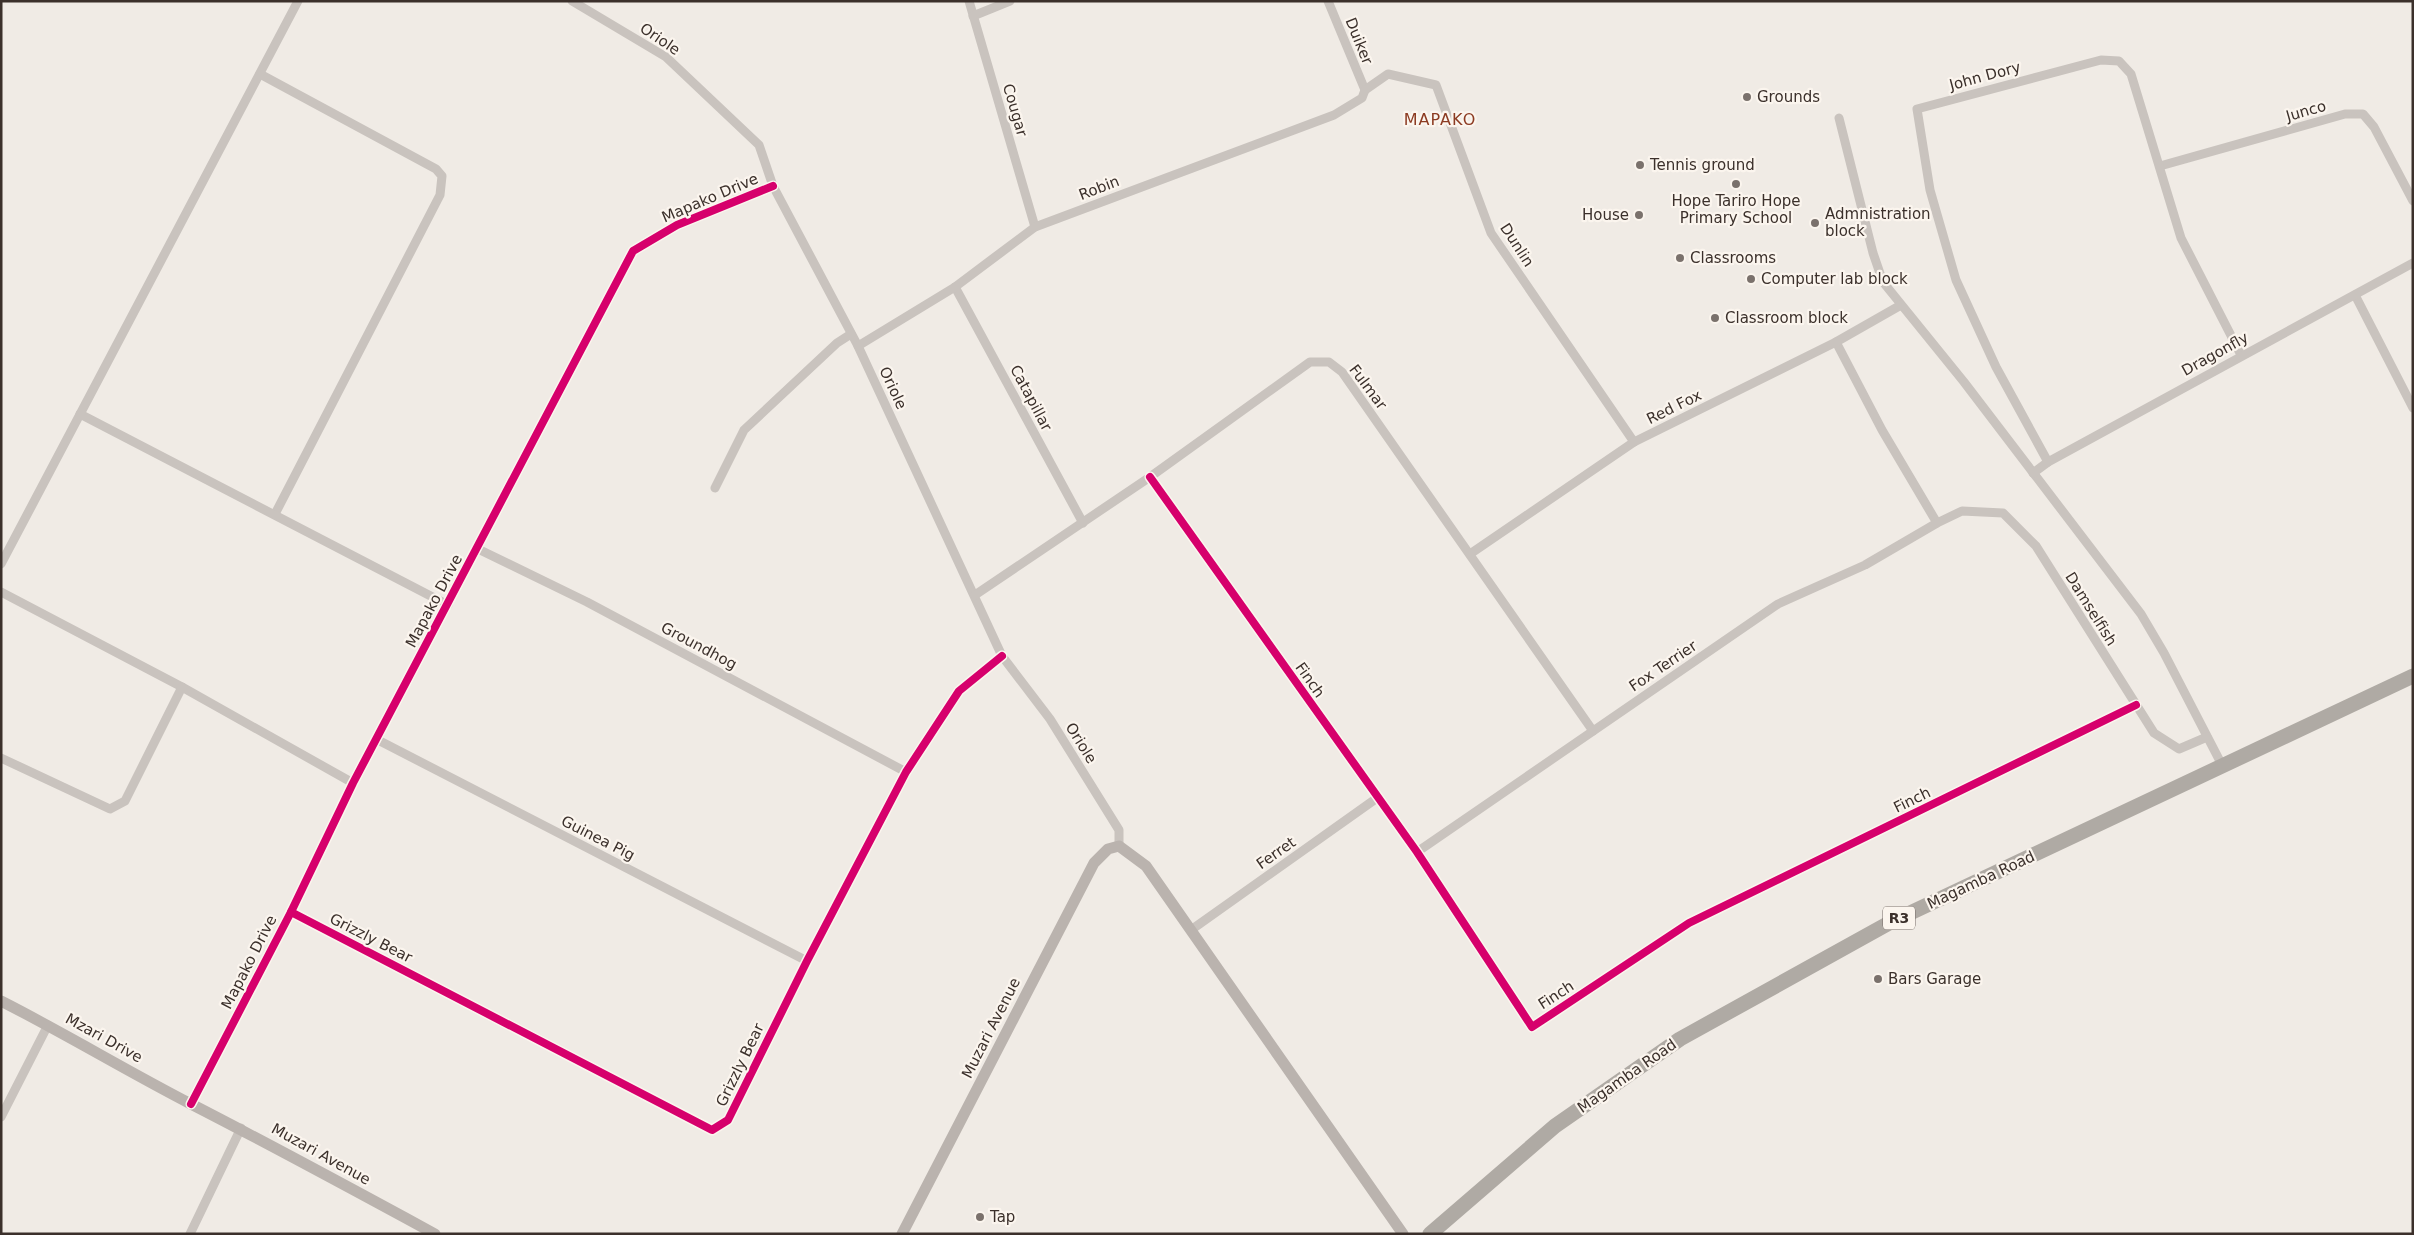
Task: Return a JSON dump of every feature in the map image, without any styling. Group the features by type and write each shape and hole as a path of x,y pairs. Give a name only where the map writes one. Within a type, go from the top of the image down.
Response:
{"highway":[{"name":"Magamba Road","path":"1430,1234 1556,1126 1680,1038 1891,922 2413,676"}],"street":[{"path":"1,564 298,1"},
{"name":"Oriole","path":"572,1 666,57 759,145 773,186 858,346 1002,656 1050,719 1119,830 1119,846"},
{"name":"Cougar","path":"969,1 1035,227"},
{"path":"974,16 1010,1"},
{"name":"Duiker","path":"1328,1 1364,90"},
{"name":"John Dory","path":"2048,462 1996,367 1956,280 1930,190 1917,109 2101,60 2119,61 2131,74 2181,238 2241,355"},
{"path":"260,74 436,169 442,176 440,195 275,514"},
{"name":"Dunlin","path":"1364,90 1388,74 1436,85 1491,233 1634,442"},
{"name":"Robin","path":"858,346 955,287 1035,227 1334,115 1362,98 1364,90"},
{"name":"Junco","path":"2160,166 2345,114 2362,114 2374,127 2413,201"},
{"path":"1839,118 1883,282 1964,382 2141,614 2164,653 2223,767"},
{"name":"Mapako Drive","path":"191,1104 291,912 353,783 478,549 632,251 677,225 773,186"},
{"name":"Dragonfly","path":"2033,473 2048,462 2241,355 2413,263"},
{"name":"Catapillar","path":"955,287 1083,523"},
{"path":"2355,295 2413,408"},
{"name":"Red Fox","path":"1470,554 1634,442 1836,342 1901,304"},
{"path":"715,488 744,430 836,343 852,334"},
{"path":"1836,342 1882,430 1936,522"},
{"name":"Fulmar","path":"975,595 1150,477 1310,362 1329,362 1342,372 1593,731"},
{"path":"80,414 448,605"},
{"name":"Finch","path":"1150,477 1416,852 1532,1027 1689,923 2136,705"},
{"name":"Damselfish","path":"1936,522 1962,511 2003,512 2036,546 2154,733 2179,749 2207,737"},
{"name":"Fox Terrier","path":"1416,852 1778,604 1865,565 1936,522"},
{"name":"Groundhog","path":"478,549 596,606 906,772"},
{"path":"1,592 182,687 353,783"},
{"name":"Grizzly Bear","path":"291,912 712,1130 728,1120 807,961 906,772 959,691 1002,656"},
{"path":"1,758 110,809 125,801 182,687"},
{"name":"Guinea Pig","path":"376,739 807,961"},
{"name":"Ferret","path":"1191,930 1377,798"},
{"path":"1119,846 1146,866 1403,1234"},
{"name":"Muzari Avenue","path":"902,1234 1094,863 1108,849 1119,846"},
{"name":"Mzari Drive","path":"1,1002 48,1025 191,1104"},
{"path":"1,1118 48,1025"},
{"name":"Muzari Avenue","path":"191,1104 242,1128 435,1234"},
{"path":"190,1234 242,1128"}],"cycle path":[{"path":"191,1104 291,912 353,783 633,251 677,225 773,186"},
{"path":"1150,477 1417,852 1532,1027 1689,923 2136,705"},
{"path":"291,912 712,1130 728,1120 807,961 906,772 959,691 1002,656"}],"place":[{"name":"Grounds","path":"1747,97"},
{"name":"Tennis ground","path":"1640,165"},
{"name":"Hope Tariro Hope Primary School","path":"1736,184"},
{"name":"House","path":"1639,215"},
{"name":"Admnistration block","path":"1815,223"},
{"name":"Classrooms","path":"1680,258"},
{"name":"Computer lab block","path":"1751,279"},
{"name":"Classroom block","path":"1715,318"},
{"name":"Bars Garage","path":"1878,979"},
{"name":"Tap","path":"980,1217"}],"district":[{"name":"MAPAKO","path":"1440,119"}]}
